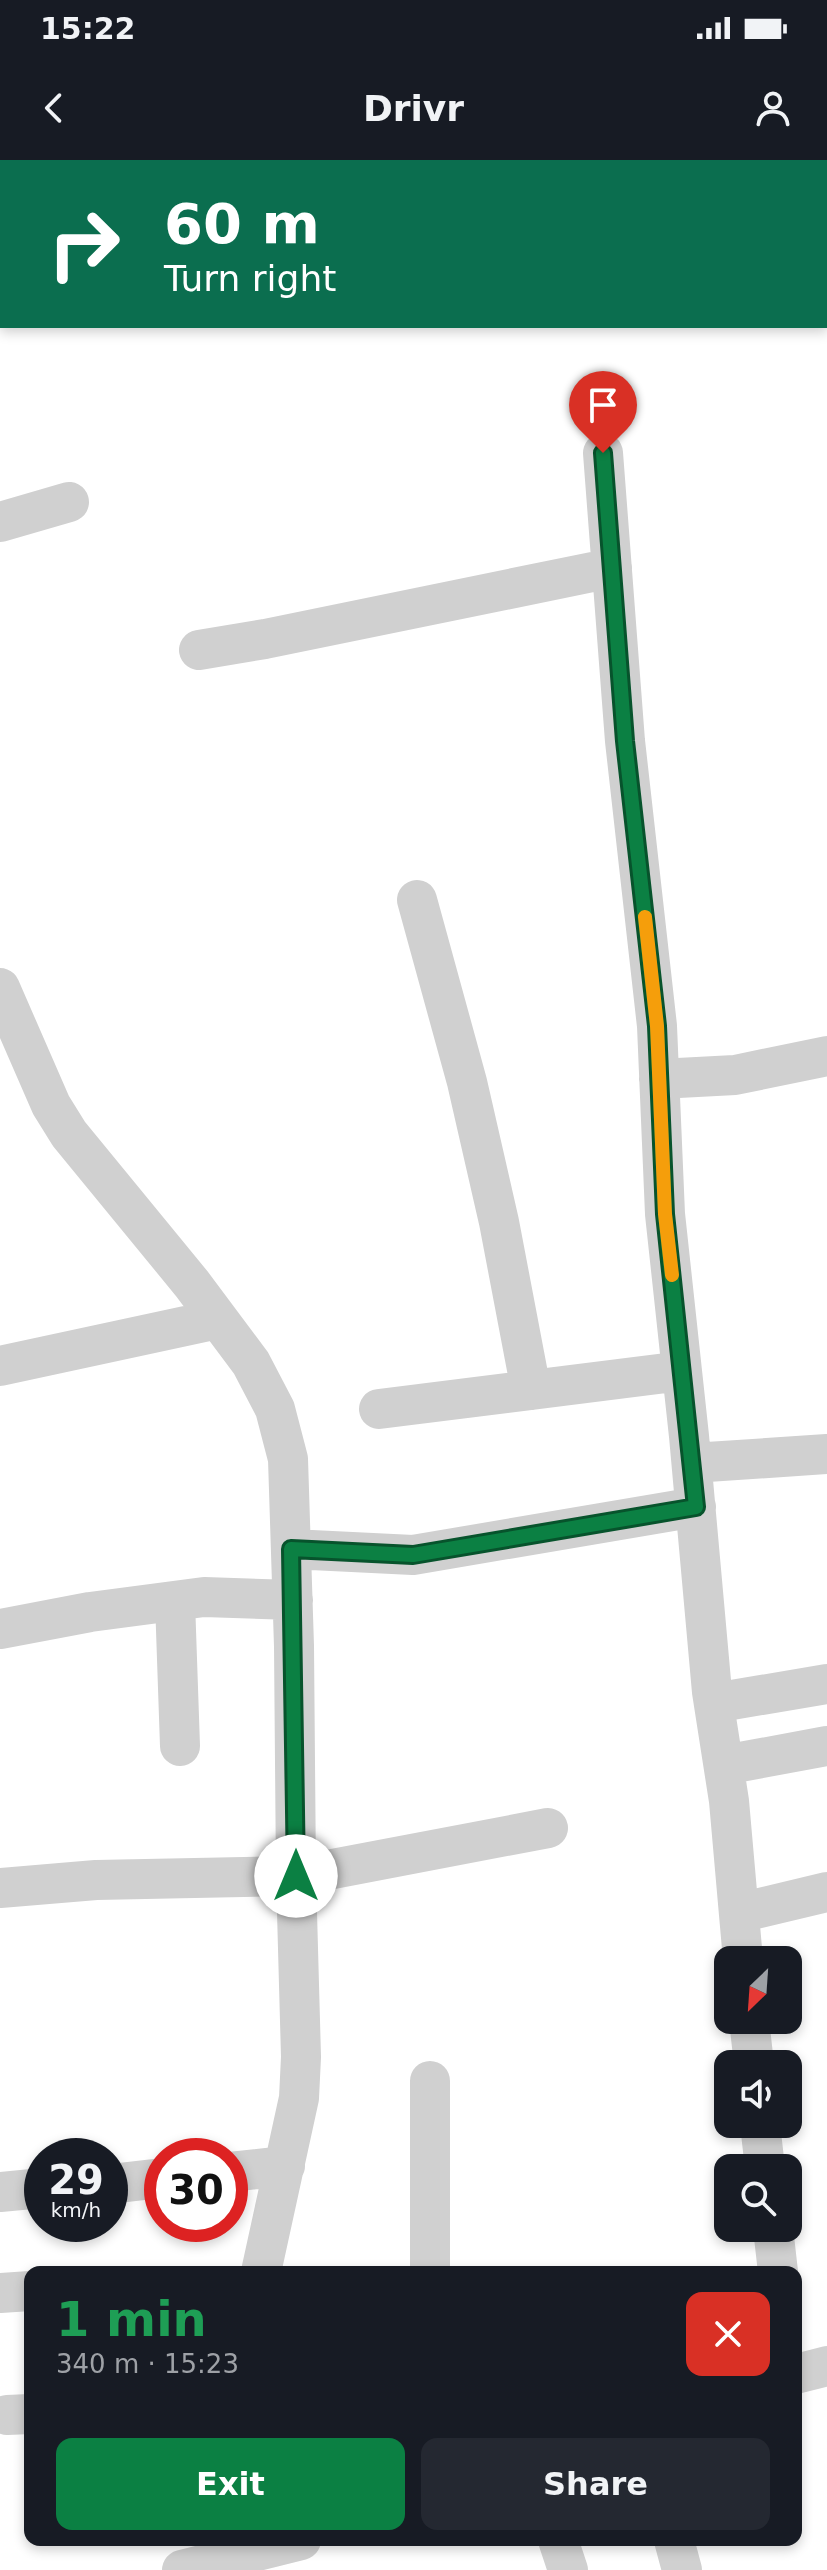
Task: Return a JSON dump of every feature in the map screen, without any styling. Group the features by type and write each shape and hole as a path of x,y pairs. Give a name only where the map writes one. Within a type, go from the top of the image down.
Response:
{"street":[{"path":"603,453 625,741 657,1026 665,1214 742,1946"},
{"path":"0,522 69,502"},
{"path":"199,650 612,568"},
{"path":"417,900 471,1098 499,1222 531,1390"},
{"path":"0,988 51,1105 69,1134 251,1363 275,1409 288,1459 301,2057 299,2098 262,2266"},
{"path":"659,1079 735,1075 827,1056"},
{"path":"0,1366 218,1319"},
{"path":"379,1409 682,1371"},
{"path":"692,1463 827,1454"},
{"path":"291,1549 413,1555 696,1507"},
{"path":"0,1629 90,1612 204,1597 293,1600"},
{"path":"175,1601 180,1746"},
{"path":"714,1703 827,1684"},
{"path":"724,1765 827,1746"},
{"path":"0,1888 96,1880 296,1876 548,1828"},
{"path":"739,1913 827,1892"},
{"path":"430,2081 430,2266"},
{"path":"248,2170 285,2166"},
{"path":"0,2192 24,2190"},
{"path":"775,2242 777,2266"},
{"path":"0,2293 24,2291"},
{"path":"211,2561 275,2546"},
{"path":"560,2546 568,2570"},
{"path":"676,2546 682,2570"}],"slow traffic":[{"path":"645,917 657,1026 665,1214 672,1275"}],"route":[{"path":"296,1876 291,1549 413,1555 696,1507 665,1214 657,1026 625,741 603,453"}]}
